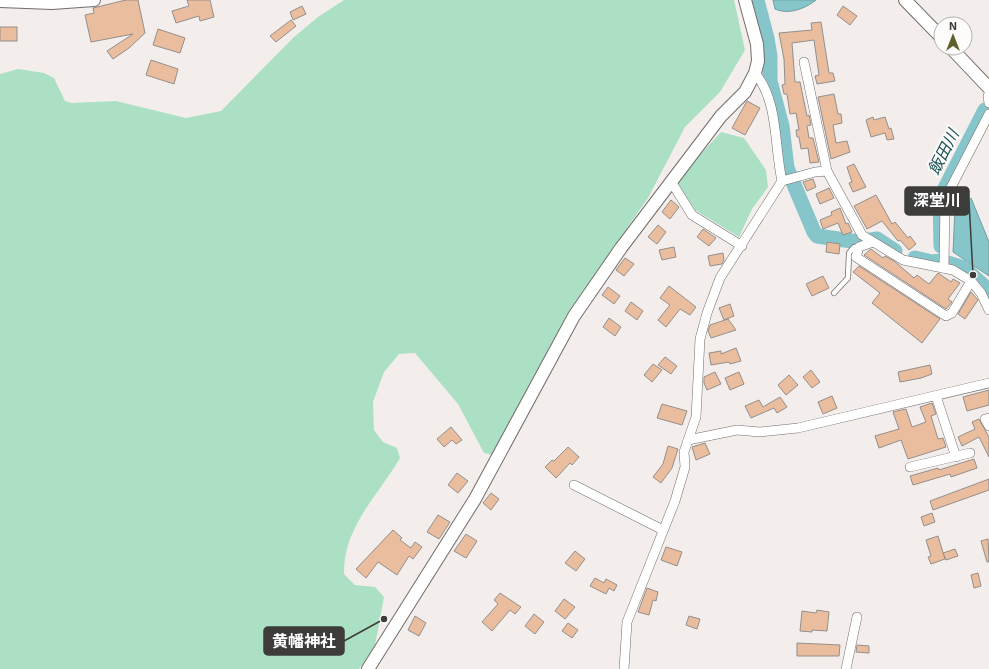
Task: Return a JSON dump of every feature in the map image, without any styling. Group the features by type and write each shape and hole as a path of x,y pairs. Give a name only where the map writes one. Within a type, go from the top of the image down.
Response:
{"street":[{"path":"0,1 52,4 94,0"},
{"path":"368,669 475,499 574,316 620,248 672,183 721,116 745,92 755,73 758,61 758,44 745,0"},
{"path":"905,0 933,29"},
{"path":"959,56 989,88"},
{"path":"804,62 827,171 862,235 903,260 944,264 985,292 989,310"},
{"path":"624,669 627,622 662,530 675,501 685,467 684,452 696,417 700,339 707,313 720,278 742,246 782,181 773,118 763,83 755,73"},
{"path":"989,94 989,104"},
{"path":"944,264 944,199 989,114"},
{"path":"782,181 816,172 827,171"},
{"path":"672,183 692,215 742,246"},
{"path":"873,242 859,247 856,257 946,316 952,314 971,281"},
{"path":"688,440 737,430 760,432 798,428 989,383"},
{"path":"936,396 956,457"},
{"path":"989,418 985,419 989,426"},
{"path":"910,467 970,453"},
{"path":"574,485 662,530"},
{"path":"846,669 857,617"}],"lane":[{"path":"834,293 848,278 849,253 854,247 859,247"}],"green space":[{"path":"344,0 734,0 745,50 720,92 685,127 648,198 569,311 492,455 484,453 458,404 415,353 399,354 384,372 373,402 374,430 383,442 397,448 400,458 355,527 349,541 345,557 344,574 355,585 375,587 384,597 374,651 359,669 0,669 0,74 18,69 44,73 54,78 65,101 72,103 116,101 186,118 221,111 294,37 318,17"},
{"path":"721,132 744,138 766,170 768,187 752,209 739,237 695,210 676,181"}],"water":[{"path":"773,0 816,0 807,6 796,10 780,11 775,9"},
{"path":"971,198 989,242 989,276 953,252 955,208"}],"building":[{"path":"126,0 138,0 145,33 129,48 113,59 107,51 133,34 91,42 85,15 94,13 93,8"},
{"path":"187,0 210,0 214,17 200,21 199,16 176,23 172,11 189,6"},
{"path":"302,6 306,14 293,20 290,12"},
{"path":"843,6 857,16 850,25 837,15"},
{"path":"291,20 296,26 276,42 270,36"},
{"path":"821,22 829,73 833,73 835,81 817,84 815,76 819,75 814,40 792,43 795,82 800,82 807,116 809,115 811,125 807,126 809,138 813,138 819,162 810,163 808,148 801,149 799,137 797,137 796,130 799,130 796,113 790,114 787,94 784,94 782,85 785,84 784,59 779,33 812,30 811,23"},
{"path":"0,27 17,27 17,41 0,41"},
{"path":"158,29 185,38 180,53 153,45"},
{"path":"151,60 178,69 174,84 146,75"},
{"path":"834,94 838,114 841,114 842,123 833,125 836,143 847,141 850,152 831,159 818,97"},
{"path":"747,101 760,108 745,135 732,128"},
{"path":"873,117 874,120 885,117 889,129 891,128 894,139 887,140 885,133 871,137 866,120"},
{"path":"854,164 866,187 853,192 849,183 852,182 847,167"},
{"path":"813,179 816,187 807,191 803,182"},
{"path":"829,188 834,198 820,204 816,194"},
{"path":"876,195 892,224 895,222 908,238 910,236 916,244 909,250 900,240 898,241 882,221 867,229 854,206"},
{"path":"671,200 679,207 670,219 662,212"},
{"path":"840,208 846,224 848,223 852,232 843,235 838,223 823,229 820,220 832,215 831,212"},
{"path":"658,225 666,232 657,244 648,237"},
{"path":"703,229 716,238 709,246 697,237"},
{"path":"827,242 840,244 839,254 826,252"},
{"path":"674,247 676,257 662,260 659,250"},
{"path":"871,249 883,258 885,256 894,261 914,278 917,275 929,284 938,273 951,282 953,279 960,283 948,299 952,302 946,309 864,255"},
{"path":"723,253 724,260 722,264 710,266 708,256"},
{"path":"625,258 634,264 624,276 616,270"},
{"path":"859,266 940,319 922,343 872,303 880,293 853,272"},
{"path":"823,276 829,288 812,296 806,284"},
{"path":"669,286 696,307 690,315 680,309 666,327 658,320 670,305 660,298"},
{"path":"608,287 620,296 614,304 602,295"},
{"path":"971,292 978,300 965,319 958,314"},
{"path":"631,302 643,311 637,320 625,311"},
{"path":"730,304 734,316 724,320 719,308"},
{"path":"609,318 621,327 615,336 603,327"},
{"path":"728,319 736,330 711,338 708,331 710,325"},
{"path":"736,348 741,361 730,364 729,362 711,365 709,353 721,351 721,354"},
{"path":"665,357 677,366 671,374 658,365"},
{"path":"653,364 662,370 652,382 644,375"},
{"path":"930,365 932,374 921,378 900,382 898,372"},
{"path":"811,370 820,382 812,388 803,377"},
{"path":"715,372 721,384 707,390 704,383 704,377"},
{"path":"739,372 744,384 730,390 725,378"},
{"path":"789,375 798,385 786,395 778,385"},
{"path":"989,390 989,405 967,411 963,397"},
{"path":"832,396 837,408 823,414 818,402"},
{"path":"780,397 787,407 777,413 774,408 751,418 745,406 759,400 763,407"},
{"path":"932,403 936,414 931,416 938,439 943,438 946,447 908,459 901,440 879,448 875,436 899,429 893,412 906,409 912,427 926,422 920,407"},
{"path":"662,404 687,411 682,425 657,418"},
{"path":"979,419 989,437 989,457 979,437 962,446 958,437 975,429 972,422"},
{"path":"451,427 462,440 456,444 452,440 444,447 437,439"},
{"path":"705,443 710,454 696,460 692,447"},
{"path":"668,446 678,449 672,468 661,483 653,477 663,464"},
{"path":"568,447 579,457 572,465 570,463 556,478 545,467 552,460 554,461"},
{"path":"974,459 977,468 951,477 950,474 913,485 910,476 938,468 939,470"},
{"path":"457,473 468,481 458,493 448,485"},
{"path":"989,479 989,490 933,510 930,501"},
{"path":"491,493 499,499 491,510 483,503"},
{"path":"932,513 935,522 924,526 921,517"},
{"path":"438,515 450,522 439,539 427,532"},
{"path":"393,530 402,538 400,540 411,548 415,542 422,547 413,559 409,556 397,575 378,562 366,578 356,569"},
{"path":"466,534 477,541 466,558 454,551"},
{"path":"938,536 945,559 931,564 928,557 931,556 926,540"},
{"path":"988,539 989,562 987,562 981,541"},
{"path":"666,547 682,552 677,566 661,560"},
{"path":"955,549 958,556 946,560 943,553"},
{"path":"575,551 585,559 576,571 565,563"},
{"path":"978,573 981,586 974,588 971,575"},
{"path":"595,578 604,583 606,579 617,585 614,591 609,588 606,594 590,586"},
{"path":"647,588 658,592 656,601 653,600 649,615 638,612"},
{"path":"500,593 521,607 515,614 510,610 492,631 482,622 498,604 494,600"},
{"path":"564,599 575,607 565,619 555,611"},
{"path":"817,610 829,612 827,631 800,631 802,611 816,613"},
{"path":"534,614 544,622 535,634 525,626"},
{"path":"415,616 426,623 419,636 408,630"},
{"path":"689,616 700,619 697,629 686,625"},
{"path":"568,623 578,630 572,638 562,631"},
{"path":"797,643 840,645 839,656 797,656"},
{"path":"857,645 869,646 869,653 856,652"}],"waterway":[{"path":"757,0 767,38 770,56 770,81 782,126 787,168 814,232 817,236 859,242 877,239 895,251"},
{"name":"飯田川","path":"941,246 940,198 985,110"},
{"path":"915,258 932,262 941,261 964,268 984,286 989,301"}],"place":[{"name":"深堂川","path":"973,275"},
{"name":"黄幡神社","path":"384,619"}]}
